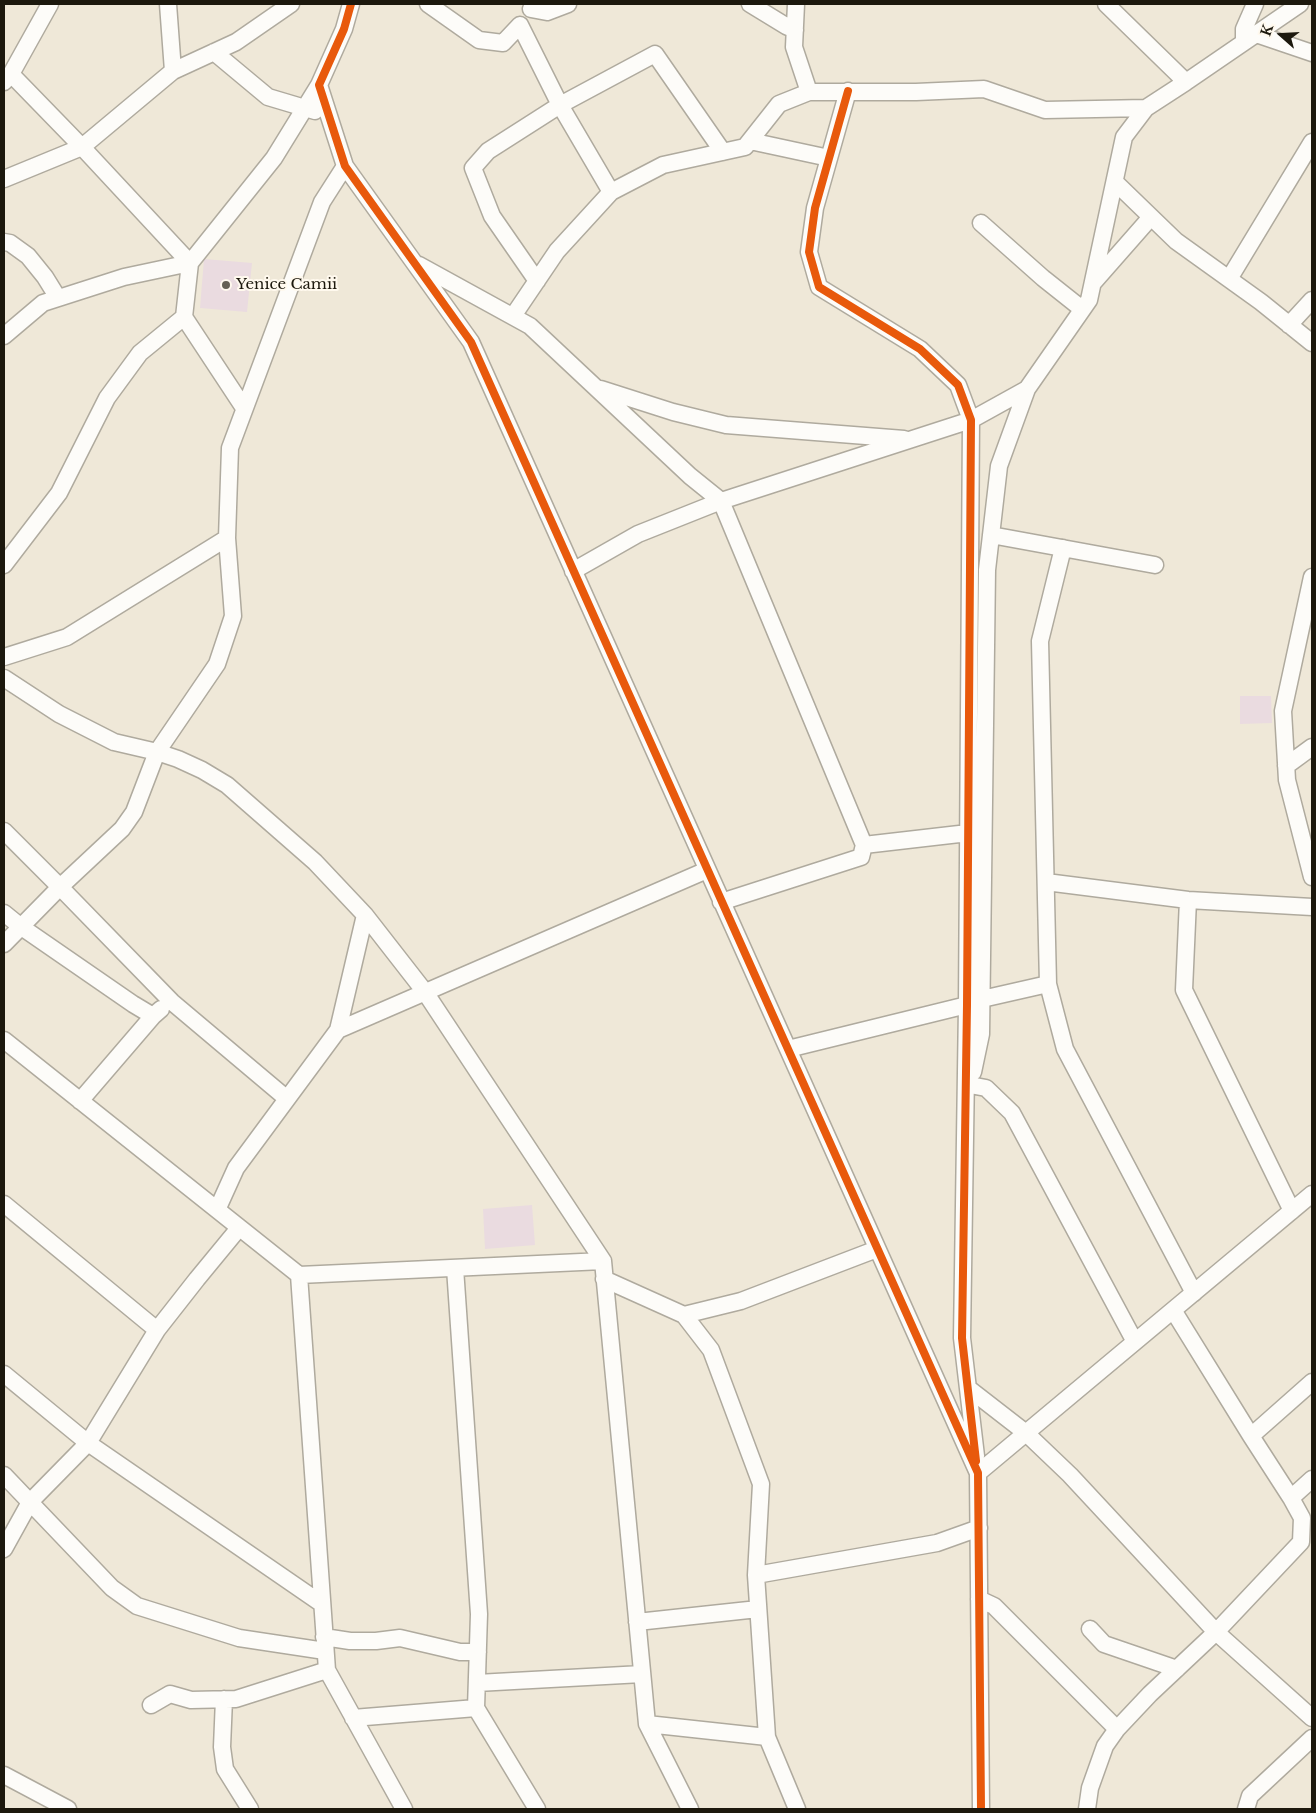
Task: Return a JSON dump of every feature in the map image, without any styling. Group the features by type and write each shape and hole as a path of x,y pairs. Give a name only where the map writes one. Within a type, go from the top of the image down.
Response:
{"street":[{"path":"50,4 7,78 82,147 190,263"},
{"path":"168,4 173,71"},
{"path":"4,179 82,147 173,71 236,42 292,4"},
{"path":"244,408 184,316 190,263 274,158 306,109 344,29 351,4"},
{"path":"428,4 479,40 503,43 520,25 532,6 547,12 568,4"},
{"path":"750,4 795,30"},
{"path":"796,4 794,47 809,92"},
{"path":"1106,4 1186,82"},
{"path":"1255,4 1244,30 1250,38 1312,53"},
{"path":"981,1809 978,1473 962,1338 965,1108 974,1002 987,570 999,466 1027,389 1089,300 1124,137 1146,108 1300,4"},
{"path":"520,25 560,105 611,192"},
{"path":"214,52 268,98 329,115"},
{"path":"537,281 492,216 473,168 488,151 560,105 655,54 723,152"},
{"path":"319,85 345,166 472,342 978,1473"},
{"path":"513,316 557,251 611,192 663,165 745,147 778,104 809,92 916,92 984,89 1045,110 1146,108"},
{"path":"848,91 815,208 809,252 819,287 920,348 958,386 972,420 968,833 974,1002 981,1034 965,1108"},
{"path":"750,141 829,158"},
{"path":"1229,279 1312,142"},
{"path":"4,944 60,887 122,829 134,812 157,752 217,664 233,616 227,538 230,448 322,202 345,166"},
{"path":"1115,182 1176,241 1229,279 1312,344"},
{"path":"1092,284 1151,217"},
{"path":"981,223 1043,278 1082,309"},
{"path":"4,242 28,256 46,277 58,298"},
{"path":"414,262 530,326 690,476 721,501 864,845 862,857 721,902"},
{"path":"4,336 43,303 124,277 190,263"},
{"path":"1289,325 1312,300"},
{"path":"4,565 59,493 107,398 140,353 184,316"},
{"path":"597,388 672,412 726,425 911,440"},
{"path":"573,571 638,534 721,501 972,420 1027,389"},
{"path":"991,535 1155,565"},
{"path":"4,657 67,637 227,538"},
{"path":"1063,548 1040,641 1048,984 1064,1049 1194,1293"},
{"path":"1312,577 1283,711 1287,780 1307,831 1312,877"},
{"path":"4,678 59,714 114,742 157,752 202,770 227,784 315,862 365,916 426,992 603,1260 647,1724 690,1809"},
{"path":"1286,766 1312,747"},
{"path":"4,831 172,1002 286,1098"},
{"path":"864,845 968,833"},
{"path":"338,1030 707,870"},
{"path":"1046,882 1188,900 1312,907"},
{"path":"1188,900 1184,990 1292,1211"},
{"path":"4,912 20,926 152,1016"},
{"path":"217,1210 236,1168 338,1030 365,916"},
{"path":"788,1050 1048,984"},
{"path":"80,1100 152,1016 172,1002"},
{"path":"4,1040 299,1275 603,1260"},
{"path":"970,1085 986,1088 1012,1114 1135,1342"},
{"path":"978,1473 1312,1194"},
{"path":"4,1204 157,1330"},
{"path":"4,1549 30,1502 88,1442 157,1330 196,1279 239,1228"},
{"path":"684,1315 741,1301 877,1249"},
{"path":"455,1268 479,1614 476,1708 537,1809"},
{"path":"299,1275 327,1670 404,1809"},
{"path":"604,1279 684,1315 711,1350 761,1484 756,1576 767,1738 797,1809"},
{"path":"1087,1809 1090,1788 1105,1746 1117,1729 1216,1632 1301,1542 1307,1518 1291,1498 1251,1436 1173,1310"},
{"path":"4,1374 88,1442 322,1604"},
{"path":"1251,1436 1312,1382"},
{"path":"968,1388 1026,1433 1070,1475 1216,1632 1312,1718"},
{"path":"4,1475 112,1588 137,1606 239,1638 325,1644 400,1638 460,1652 478,1652"},
{"path":"1291,1498 1312,1479"},
{"path":"756,1576 937,1543 979,1528"},
{"path":"980,1599 994,1606 1117,1729"},
{"path":"637,1622 758,1609"},
{"path":"1090,1629 1104,1644 1177,1669"},
{"path":"151,1705 170,1694 191,1700 236,1699 327,1670"},
{"path":"477,1683 642,1674"},
{"path":"224,1700 222,1747 225,1769 250,1809"},
{"path":"353,1718 476,1708"},
{"path":"647,1724 767,1738"},
{"path":"1246,1809 1250,1796 1312,1738"},
{"path":"4,1776 68,1809"}],"building":[{"name":"Yenice Camii","path":"204,259 252,263 247,312 200,308"},
{"path":"1240,696 1271,696 1272,723 1240,724"},
{"path":"532,1205 535,1245 485,1249 483,1209"}],"cycle path":[{"path":"351,4 344,29 319,85 345,166 471,342 978,1473 981,1809"},
{"path":"848,91 815,208 809,252 819,287 920,349 958,385 971,420 967,1005 962,1338 976,1461"}],"place":[{"name":"Yenice Camii","path":"226,285"}]}
